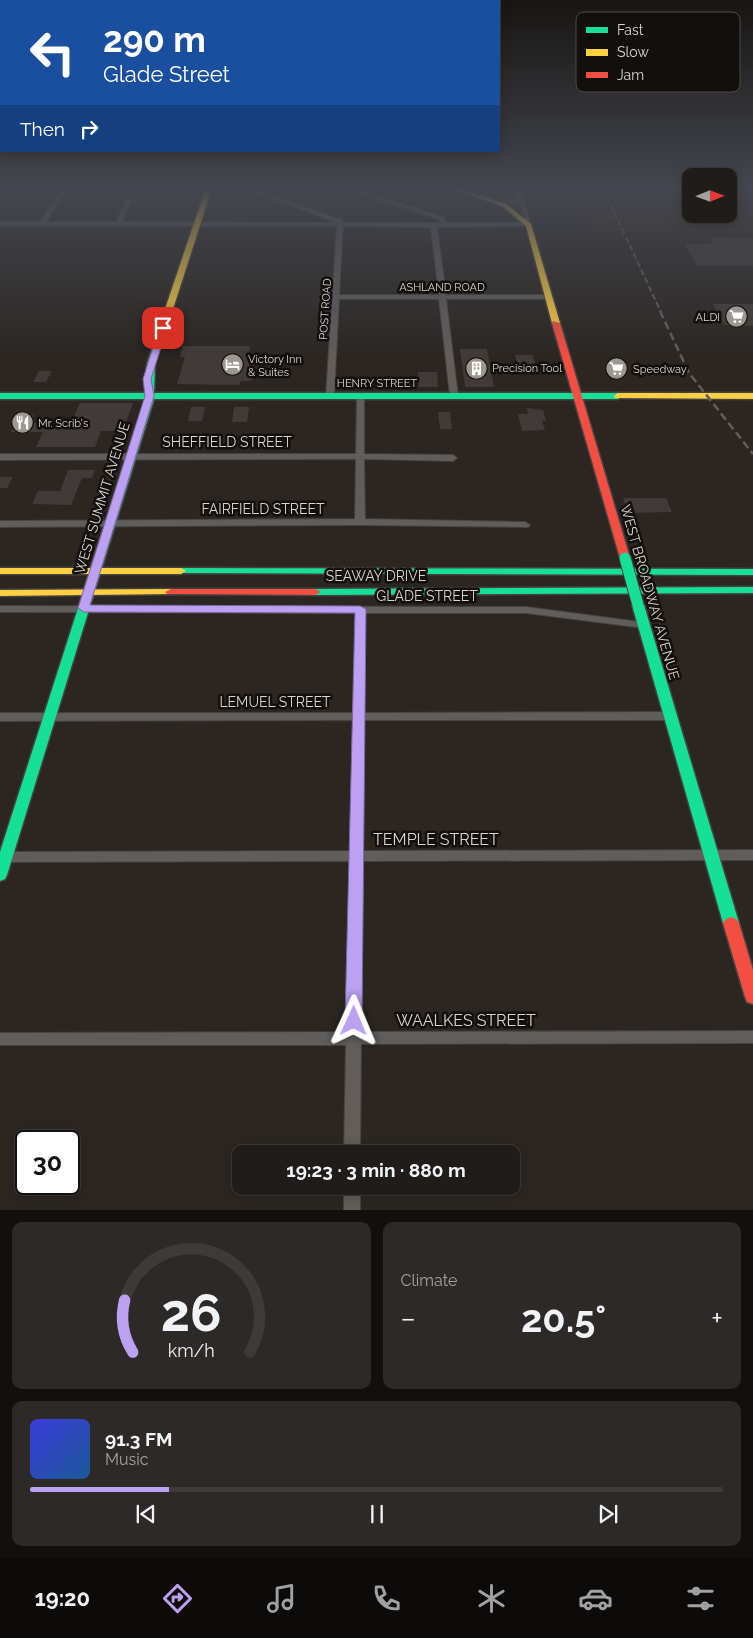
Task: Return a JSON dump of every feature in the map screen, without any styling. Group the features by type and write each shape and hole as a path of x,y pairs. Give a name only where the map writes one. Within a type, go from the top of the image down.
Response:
{"main road":[{"name":"WEST SUMMIT AVENUE","path":"0,875 3,857 132,456 150,396 147,383 149,370 191,244"},
{"name":"WEST BROADWAY AVENUE","path":"533,244 576,396 753,996"},
{"name":"HENRY STREET","path":"0,396 753,396"},
{"name":"SEAWAY DRIVE","path":"0,571 753,572"},
{"path":"0,576 32,576 60,571"},
{"path":"0,588 89,590 317,586 326,580 321,572"},
{"name":"SEAWAY DRIVE","path":"0,593 89,590 753,590"}],"street":[{"name":"POST ROAD","path":"330,396 339,244"},
{"path":"437,244 454,396"},
{"name":"ASHLAND ROAD","path":"336,297 548,298"},
{"path":"360,396 360,522"},
{"name":"SHEFFIELD STREET","path":"0,457 361,456 453,458"},
{"name":"FAIRFIELD STREET","path":"0,524 360,522 525,525"},
{"name":"GLADE STREET","path":"0,609 526,610 644,625"},
{"path":"352,1145 360,609"},
{"name":"LEMUEL STREET","path":"0,717 670,716"},
{"name":"TEMPLE STREET","path":"3,857 753,855"},
{"name":"WAALKES STREET","path":"0,1039 753,1037"},
{"path":"352,1195 352,1210"}],"building":[{"path":"685,244 753,244 753,266 697,266"},
{"name":"ALDI","path":"713,304 753,304 753,326 724,325"},
{"name":"Victory Inn & Suites","path":"183,346 250,346 247,361 255,361 252,381 240,381 239,385 177,384 185,357 180,357"},
{"name":"Precision Tool","path":"460,349 487,349 494,387 465,387"},
{"path":"515,355 533,355 537,372 519,372"},
{"path":"39,371 52,371 46,382 33,382"},
{"path":"418,372 437,372 438,387 419,387"},
{"path":"80,403 133,403 123,431 101,431 95,447 36,447 43,432 11,432 19,415 34,415 30,423 71,423"},
{"path":"191,407 205,407 202,421 188,421"},
{"path":"234,407 249,407 247,422 232,422"},
{"path":"527,408 543,410 546,421 542,421 545,430 522,431 518,414 528,414"},
{"path":"438,412 450,412 452,429 440,429"},
{"path":"68,470 95,470 92,478 82,478 71,505 32,504 38,491 60,491"},
{"path":"0,477 13,477 7,488 0,488"},
{"path":"623,498 666,498 672,512 628,513"}],"railway":[{"path":"629,244 661,312"},
{"path":"660,311 689,373 753,454"}],"traffic: fast":[{"path":"0,875 150,396 149,375 151,364 168,312"},
{"path":"0,396 618,396"},
{"path":"625,558 638,605"},
{"path":"181,571 753,572"},
{"path":"315,592 753,590"},
{"path":"638,605 731,923"}],"traffic: slow":[{"path":"168,312 190,244"},
{"path":"534,244 556,323"},
{"path":"618,396 753,396"},
{"path":"0,571 181,571"},
{"path":"0,593 171,592"}],"traffic: jam":[{"path":"556,323 625,558"},
{"path":"171,592 315,592"},
{"path":"731,923 753,997"}],"place":[{"name":"ALDI","path":"736,317"},
{"name":"Victory Inn & Suites","path":"232,365"},
{"name":"Precision Tool","path":"476,368"},
{"name":"Speedway","path":"617,369"},
{"name":"Mr. Scrib's","path":"22,423"}],"route":[{"path":"163,328 147,379 150,396 84,608 360,609 354,1021"}]}
